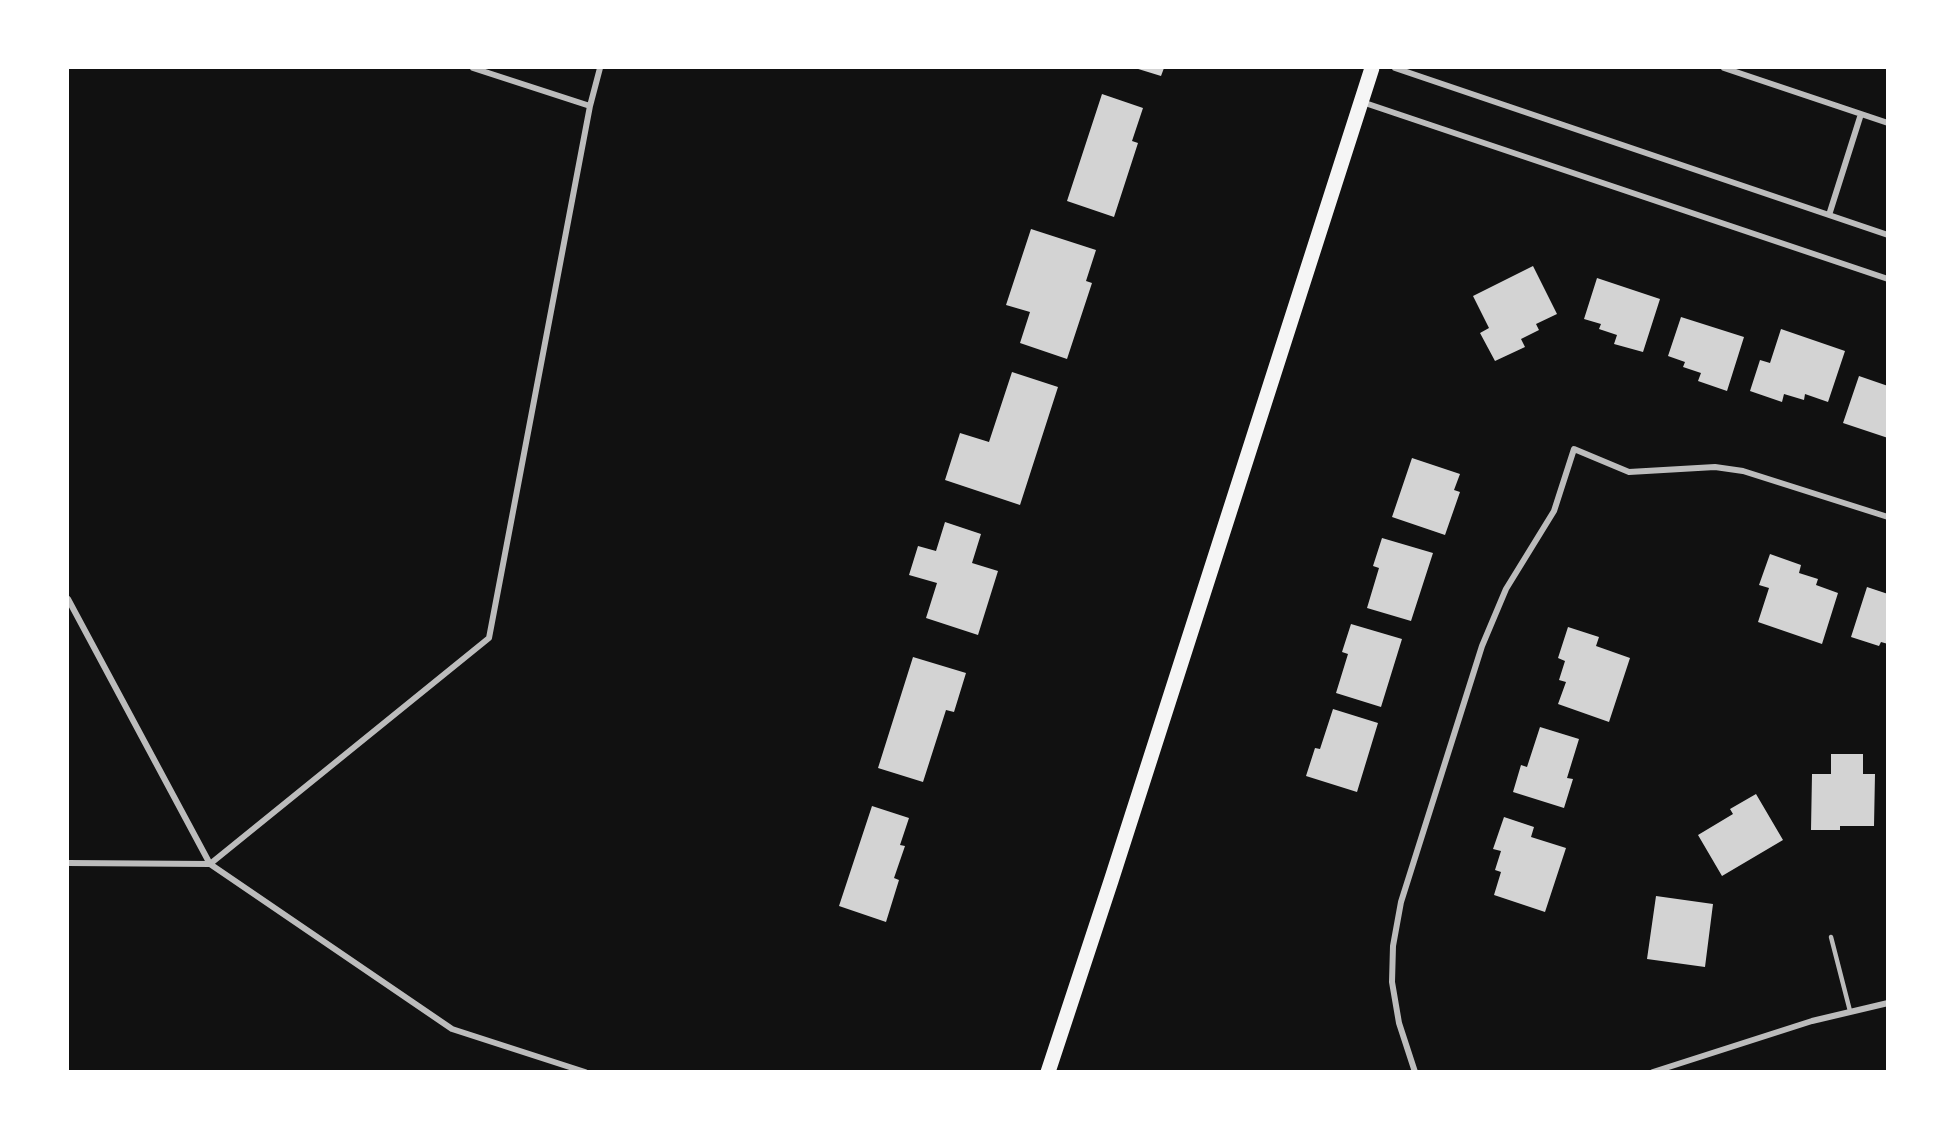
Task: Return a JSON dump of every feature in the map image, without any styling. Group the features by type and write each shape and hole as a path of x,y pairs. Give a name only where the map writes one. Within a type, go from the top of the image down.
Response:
{"main road":[{"path":"1048,1071 1372,68"}],"street":[{"path":"473,68 590,106"},
{"path":"68,863 210,864 489,638 590,106 600,68"},
{"path":"1395,68 1887,235"},
{"path":"1724,68 1887,123"},
{"path":"1361,102 1887,279"},
{"path":"1829,215 1861,114"},
{"path":"1415,1071 1399,1023 1392,982 1393,946 1401,902 1482,646 1506,589 1554,511 1574,449 1629,472 1715,467 1743,471 1887,517"},
{"path":"68,598 210,864 452,1029 585,1071"},
{"path":"1653,1071 1812,1021 1887,1003"}],"lane":[{"path":"1831,937 1850,1011"}],"building":[{"path":"1135,68 1164,68 1161,76"},
{"path":"1102,94 1143,108 1132,141 1138,143 1114,217 1067,201"},
{"path":"1031,229 1096,250 1086,281 1092,283 1067,359 1020,343 1030,312 1006,305"},
{"path":"1533,266 1557,314 1536,324 1539,330 1521,339 1525,347 1495,361 1480,333 1489,328 1473,296"},
{"path":"1597,278 1660,299 1643,352 1614,344 1617,335 1599,329 1601,324 1584,319"},
{"path":"1681,317 1744,337 1727,391 1698,381 1701,373 1683,367 1685,362 1668,356"},
{"path":"1781,329 1845,351 1828,402 1805,394 1804,400 1784,394 1782,402 1750,391 1760,360 1770,363"},
{"path":"1012,372 1058,387 1020,505 945,480 960,433 989,442"},
{"path":"1859,376 1888,386 1888,438 1843,423"},
{"path":"1412,458 1460,474 1454,490 1460,492 1445,535 1392,517"},
{"path":"945,522 981,534 972,563 998,571 978,635 926,618 937,583 909,575 918,546 936,551"},
{"path":"1382,538 1433,553 1411,621 1367,608 1379,568 1373,566"},
{"path":"1770,554 1801,565 1799,573 1818,579 1816,585 1838,593 1822,644 1758,622 1769,588 1759,585"},
{"path":"1867,587 1888,594 1888,644 1881,642 1879,646 1851,637"},
{"path":"1351,624 1402,639 1381,707 1336,693 1348,654 1342,652"},
{"path":"1568,627 1599,637 1596,646 1630,658 1609,722 1558,704 1566,682 1559,680 1565,661 1558,658"},
{"path":"913,657 966,673 954,712 946,710 923,782 878,768"},
{"path":"1333,709 1378,723 1357,792 1306,776 1315,748 1320,749"},
{"path":"1540,727 1579,739 1567,778 1573,779 1564,808 1513,792 1521,765 1527,767"},
{"path":"1831,754 1863,754 1863,774 1875,774 1874,826 1840,826 1840,830 1811,830 1812,774 1831,774"},
{"path":"1756,794 1783,840 1722,876 1698,835 1733,814 1730,809"},
{"path":"872,806 909,818 900,845 905,846 894,878 899,880 886,922 839,906"},
{"path":"1504,817 1534,827 1531,837 1566,848 1545,912 1494,895 1501,872 1495,870 1501,851 1493,849"},
{"path":"1656,896 1713,904 1705,967 1647,959"}]}
